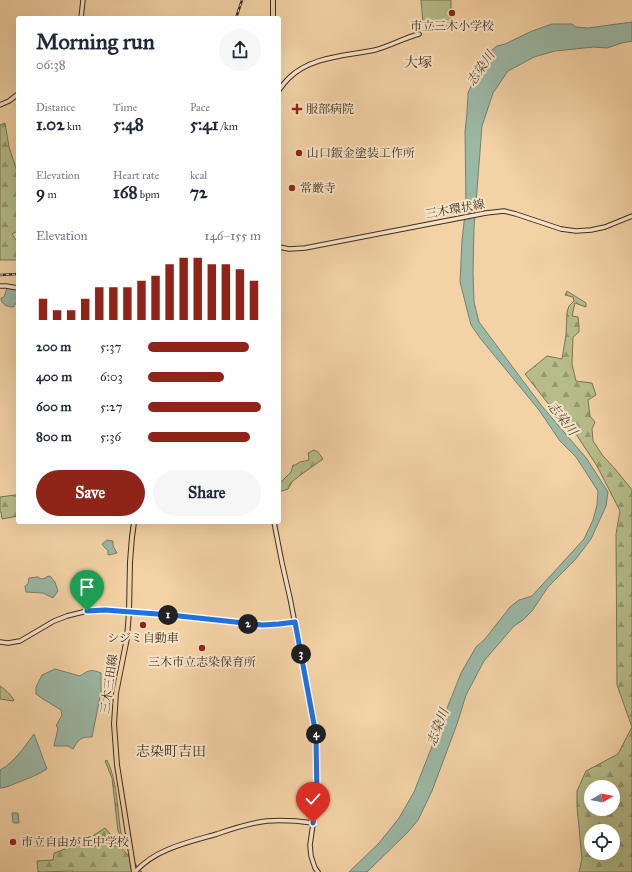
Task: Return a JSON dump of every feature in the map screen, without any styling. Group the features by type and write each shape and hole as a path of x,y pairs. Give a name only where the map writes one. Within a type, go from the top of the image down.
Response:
{"main road":[{"path":"273,16 274,0"},
{"name":"三木三田線","path":"134,524 130,562 127,638 116,693 114,724 117,764 135,872"}],"street":[{"path":"81,16 83,0"},
{"path":"281,88 289,78 300,70 315,63 331,58 376,50 419,34"},
{"path":"0,105 16,96"},
{"name":"三木環状線","path":"281,247 289,249 305,248 453,219 504,211 561,229 576,231 606,227 632,216"},
{"path":"0,286 16,288"},
{"path":"274,524 295,622 316,735 317,796 310,845 311,856 318,872"},
{"path":"0,642 8,643 20,641 54,621 87,611 105,610 194,617 262,625 295,622"},
{"path":"135,872 141,865 151,858 168,850 245,824 268,821 313,823"}],"green space":[{"path":"421,0 451,0 451,25 432,26 423,22"},
{"path":"5,123 9,147 16,168 16,232 12,234 16,240 16,260 0,260 0,125"},
{"path":"567,291 586,303 586,307 575,303 572,316 578,317 579,332 573,337 572,364 576,381 592,383 596,395 588,400 590,416 595,422 592,429 593,441 603,456 632,490 632,727 617,685 616,534 620,511 597,466 572,428 554,411 525,374 547,356 562,359 566,335 567,312 569,306 574,301 573,297 565,295"},
{"path":"314,450 318,452 323,459 292,482 288,489 281,491 281,482 291,472 293,465 309,460 308,453"},
{"path":"16,495 16,516 2,519 0,512 0,497"},
{"path":"0,686 9,694 14,700 13,701 0,699"},
{"path":"632,727 632,872 579,872 582,859 577,791 586,771 618,754"},
{"path":"107,760 115,784 121,833 126,841 125,844 118,831 112,778 105,761"},
{"path":"105,828 142,872 38,872 37,861 53,860 54,853 80,844"}],"water":[{"name":"志染川","path":"632,22 632,41 607,48 594,47 555,51 534,57 508,71 493,93 482,126 474,228 474,302 479,322 541,405 587,459 608,492 606,506 591,539 575,560 548,587 532,611 514,626 484,661 466,695 432,791 418,820 408,832 367,872 349,872 379,843 399,818 414,792 461,673 476,647 485,639 510,607 519,600 532,596 584,539 593,520 597,505 598,491 576,457 560,441 539,410 471,325 460,282 462,240 466,205 465,131 468,93 486,55 497,46 552,24 572,24 576,27 588,28"},
{"path":"7,288 16,290 16,303 13,307 5,305 2,302 1,298 4,297"},
{"path":"107,540 113,541 113,546 117,553 108,555 108,550 102,544"},
{"path":"50,576 55,582 58,591 53,598 43,593 26,592 25,586 28,584 29,578 38,577 41,579"},
{"path":"55,669 80,676 90,671 101,673 101,692 92,737 80,739 73,749 68,746 54,746 58,728 56,726 62,715 61,710 36,694 36,687 42,675"},
{"path":"34,734 47,769 30,778 0,788 0,770 15,759"},
{"path":"12,813 18,813 19,823 13,823"}],"railway":[{"path":"237,16 242,0"},
{"path":"0,275 16,274"}],"place":[{"name":"市立三木小学校","path":"452,13"},
{"name":"服部病院","path":"297,109"},
{"name":"山口鈑金塗装工作所","path":"299,153"},
{"name":"常厳寺","path":"292,188"},
{"name":"シジミ自動車","path":"143,625"},
{"name":"三木市立志染保育所","path":"202,648"},
{"name":"市立自由が丘中学校","path":"13,842"}],"district":[{"name":"大塚","path":"418,62"},
{"name":"志染町吉田","path":"171,751"}],"route":[{"path":"87,611 105,610 170,615 262,625 295,622 316,735 317,796 313,823"}]}
